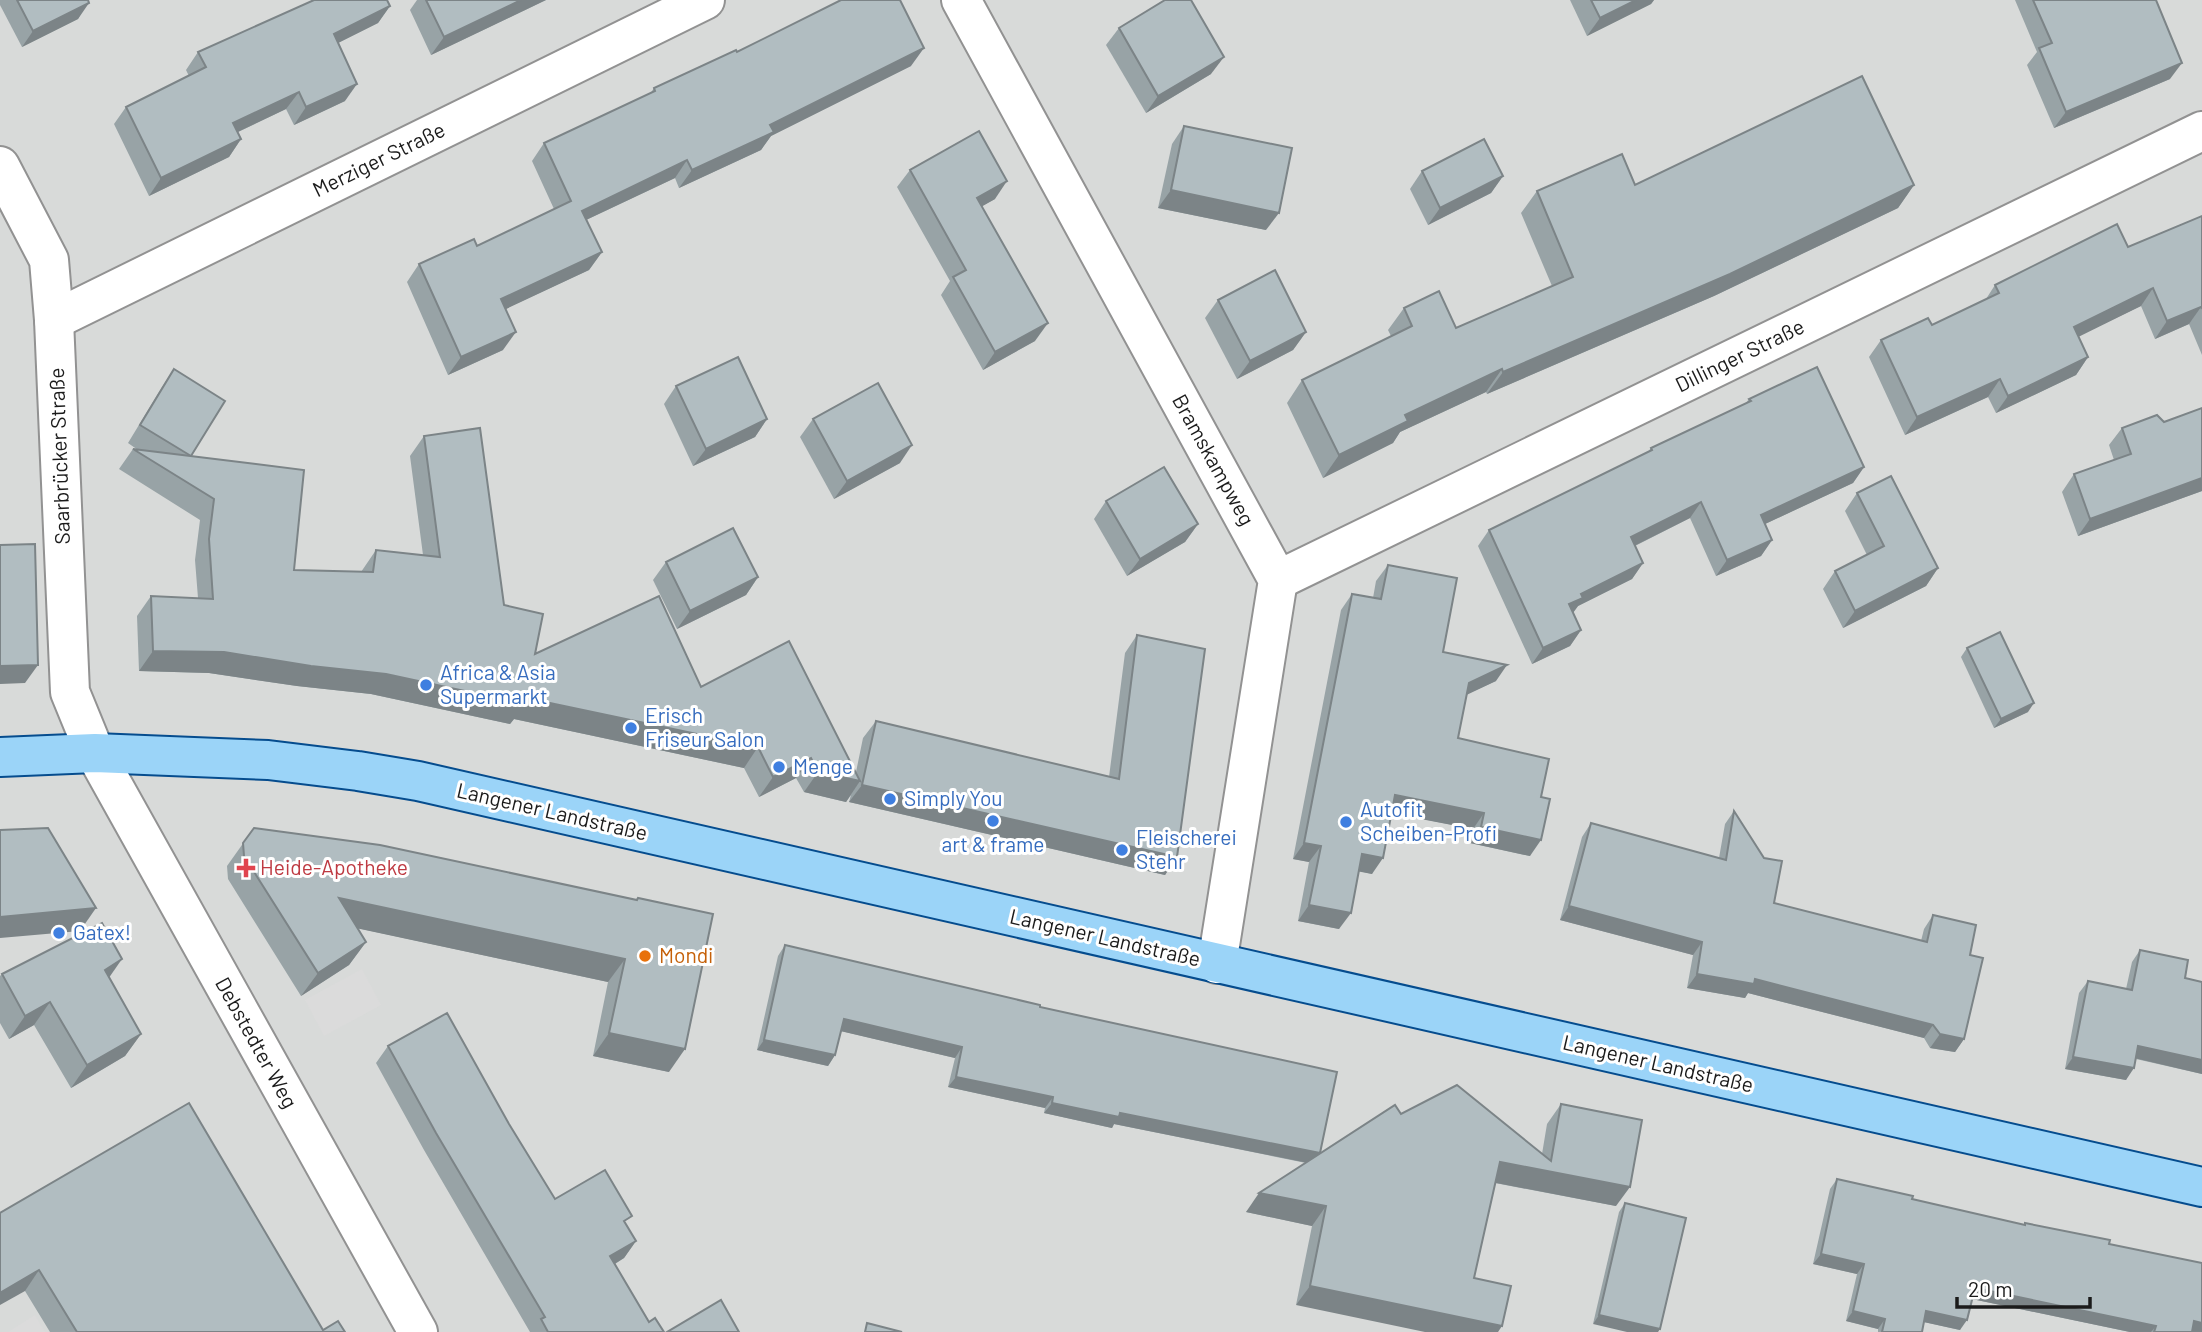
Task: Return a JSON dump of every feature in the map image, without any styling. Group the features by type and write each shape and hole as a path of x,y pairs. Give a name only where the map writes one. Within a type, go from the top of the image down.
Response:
{"main road":[{"name":"Langener Landstraße","path":"0,757 95,753 299,762 418,781 2202,1187"}],"street":[{"name":"Merziger Straße","path":"54,320 705,0"},
{"name":"Bramskampweg","path":"961,0 1278,580"},
{"name":"Dillinger Straße","path":"1278,580 2202,131"},
{"name":"Saarbrücker Straße","path":"0,166 49,260 70,692 95,753"},
{"path":"1217,964 1278,580"},
{"name":"Debstedter Weg","path":"95,753 418,1332"}],"shaded area":[{"path":"0,0 2202,0 2202,1332 0,1332"},
{"path":"362,969 381,1005 324,1036 305,1000"},
{"path":"35,1315 45,1332 8,1332"}],"building":[{"path":"17,0 88,0 89,3 33,31"},
{"path":"314,0 387,0 390,6 334,34 357,84 306,107 299,92 233,123 241,139 161,178 126,107 206,67 198,52"},
{"path":"426,0 521,0 444,37"},
{"path":"841,0 900,0 924,48 770,125 774,132 692,170 687,160 582,211 602,252 501,299 516,332 461,357 419,264 474,239 477,246 571,201 544,143"},
{"path":"1165,0 1191,0 1224,57 1158,96 1119,28"},
{"path":"1591,0 1636,0 1600,18"},
{"path":"2033,0 2156,0 2182,63 2066,112 2039,48 2052,43"},
{"path":"1862,76 1914,185 1730,274 1503,372 1502,369 1405,415 1408,421 1339,455 1302,380 1412,326 1404,308 1439,291 1456,328 1573,277 1537,191 1622,154 1635,185"},
{"path":"1184,126 1292,148 1279,213 1171,190"},
{"path":"979,131 1007,181 977,198 1048,323 995,352 953,277 966,270 910,170"},
{"path":"1484,139 1503,176 1440,208 1422,171"},
{"path":"2202,216 2202,308 2167,321 2153,288 2074,327 2088,357 2008,396 2000,379 1917,417 1881,340 1928,318 1932,325 1999,293 1995,285 2117,224 2128,247"},
{"path":"1275,270 1306,332 1250,361 1218,300"},
{"path":"738,357 767,419 706,449 676,386"},
{"path":"1817,367 1864,467 1761,515 1772,540 1727,560 1701,502 1631,537 1643,563 1581,594 1583,598 1569,604 1581,630 1543,648 1489,530"},
{"path":"174,369 225,401 191,456 140,425"},
{"path":"878,383 912,445 847,481 813,419"},
{"path":"2202,408 2202,478 2090,519 2074,474 2131,454 2122,428 2157,415 2164,422"},
{"path":"480,428 504,605 543,614 535,654 659,596 701,687 789,641 860,781 818,772 811,758 773,777 758,747 526,698 525,704 386,674 311,666 224,652 153,651 151,596 213,599 209,539 214,499 133,449 304,470 294,570 373,572 376,550 440,557 424,436"},
{"path":"1164,467 1198,524 1140,559 1106,501"},
{"path":"1891,476 1938,568 1855,611 1835,571 1884,546 1857,493"},
{"path":"733,528 758,577 690,611 666,562"},
{"path":"35,544 38,665 0,666 0,545"},
{"path":"1388,565 1457,578 1443,652 1507,665 1469,683 1458,738 1549,759 1541,797 1550,799 1541,840 1481,827 1484,813 1395,795 1383,858 1362,854 1351,913 1309,905 1321,846 1304,843 1352,594 1381,599"},
{"path":"2000,632 2034,703 2001,719 1967,648"},
{"path":"1137,635 1205,649 1177,857 862,785 876,721 1119,779"},
{"path":"1734,811 1764,858 1782,861 1774,903 1927,942 1933,915 1976,925 1970,955 1983,958 1964,1039 1940,1034 1933,1025 1755,979 1754,984 1697,974 1702,942 1569,906 1591,823 1726,860"},
{"path":"48,828 96,908 0,917 0,830"},
{"path":"254,828 380,845 713,914 685,1049 609,1033 625,959 339,898 366,942 318,973 244,856 243,843"},
{"path":"102,923 122,959 105,970 141,1034 87,1065 50,1002 25,1016 2,974"},
{"path":"785,945 1040,1007 1337,1072 1320,1153 1120,1113 1119,1117 1052,1103 1053,1097 956,1077 962,1047 844,1019 835,1055 764,1040"},
{"path":"2140,950 2188,960 2185,978 2202,982 2202,1060 2138,1046 2134,1068 2073,1057 2088,981 2132,990"},
{"path":"447,1013 509,1124 555,1199 605,1170 632,1216 624,1221 636,1241 610,1256 649,1322 655,1318 664,1332 548,1332 541,1319 545,1317 388,1046"},
{"path":"1457,1085 1551,1161 1561,1104 1642,1120 1630,1187 1500,1162 1474,1278 1511,1286 1502,1326 1310,1286 1326,1206 1259,1193 1395,1105 1401,1114"},
{"path":"189,1103 323,1330 338,1321 345,1332 77,1332 39,1270 0,1293 0,1213"},
{"path":"1837,1179 1913,1196 1912,1199 2025,1225 2110,1240 2109,1244 2202,1263 2202,1323 2194,1321 2192,1332 2154,1332 2156,1326 1975,1288 1967,1320 1926,1311 1922,1332 1882,1332 1885,1319 1853,1311 1864,1264 1821,1254"},
{"path":"1625,1203 1686,1218 1660,1329 1599,1315"},
{"path":"721,1300 739,1332 667,1332"},
{"path":"867,1323 902,1332 865,1332"}],"place":[{"name":"Africa & Asia Supermarkt","path":"426,685"},
{"name":"Erisch Friseur Salon","path":"631,728"},
{"name":"Menge","path":"779,767"},
{"name":"Simply You","path":"890,799"},
{"name":"art & frame","path":"993,821"},
{"name":"Autofit Scheiben-Profi","path":"1346,822"},
{"name":"Fleischerei Stehr","path":"1122,850"},
{"name":"Heide-Apotheke","path":"246,868"},
{"name":"Gatex!","path":"59,933"},
{"name":"Mondi","path":"645,956"}]}
